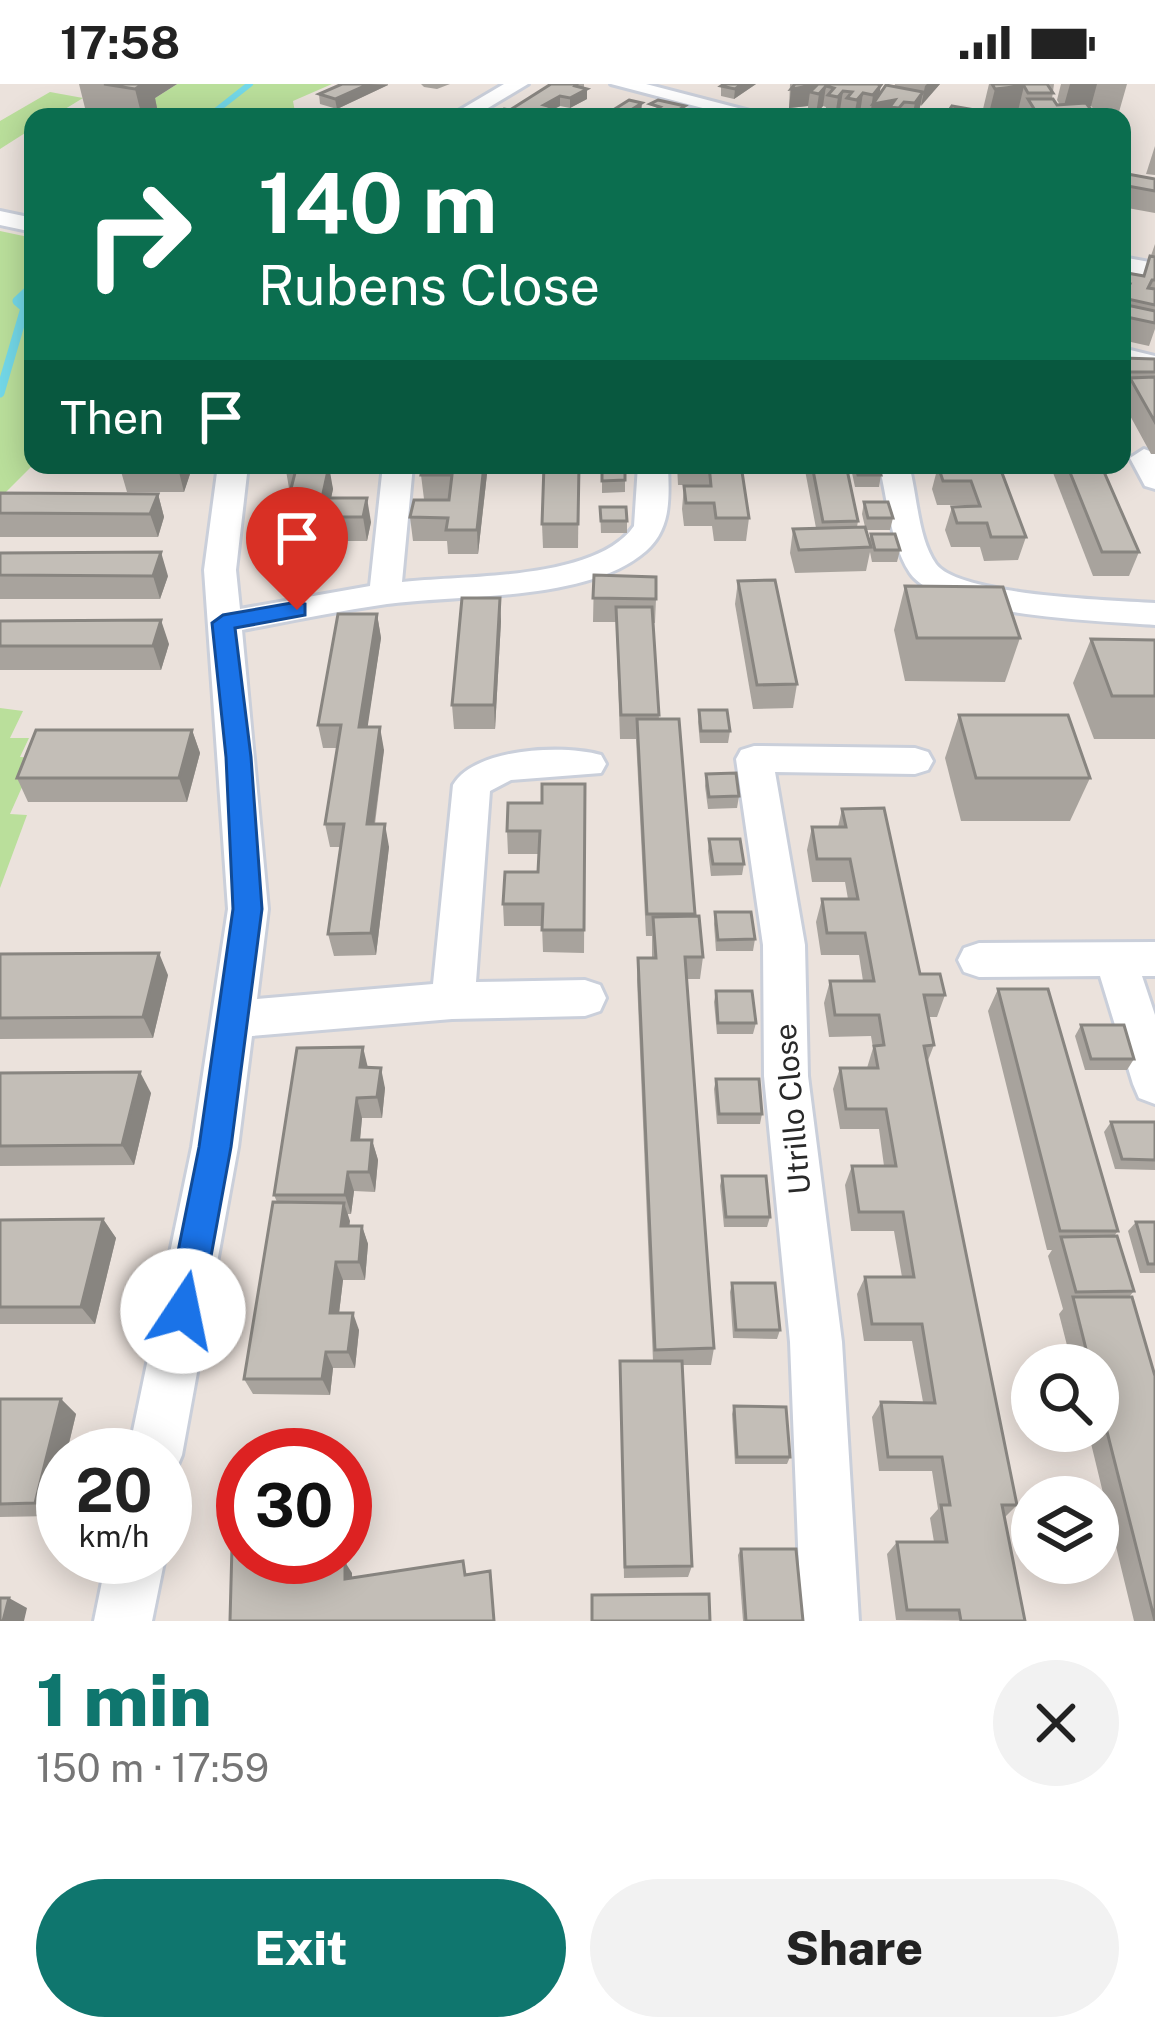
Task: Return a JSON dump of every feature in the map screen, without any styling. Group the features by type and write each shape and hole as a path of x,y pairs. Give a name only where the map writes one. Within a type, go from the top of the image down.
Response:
{"street":[{"path":"474,108 518,84"},
{"path":"621,84 724,108"},
{"path":"160,1428 215,1147 248,897 220,571 232,474"},
{"path":"385,594 397,474"},
{"path":"223,623 385,594 569,574 619,557 638,542 654,516 653,474"},
{"path":"896,474 922,567 941,585 971,595 1155,614"},
{"name":"Utrillo Close","path":"830,1621 816,1342 786,1076 784,945 754,759 915,761"},
{"path":"452,1001 462,936 472,785 486,771 588,764"},
{"path":"979,960 1136,959 1155,1084"},
{"path":"234,1018 452,1001 585,998"},
{"path":"123,1621 131,1584"}],"green space":[{"path":"177,84 332,84 293,101 294,108 144,105"},
{"path":"50,92 83,98 67,108 24,108 24,134 0,149 0,121"},
{"path":"0,231 24,236 24,474 0,498"},
{"path":"0,708 23,711 10,738 29,738 20,757 35,758 10,814 27,815 0,888"}],"building":[{"path":"104,84 143,84 135,89"},
{"path":"342,84 369,84 335,99 319,94"},
{"path":"551,84 587,89 544,105 550,108 513,108"},
{"path":"795,84 881,85 873,95 863,93 857,100 847,98 852,92 843,91 838,97 828,95 834,88 826,86 819,94 810,92 817,85 791,89"},
{"path":"992,84 1047,84 1053,93 1028,93 1024,86 995,89"},
{"path":"886,85 923,92 915,103 904,102 899,108 890,107 895,100 873,104"},
{"path":"1028,99 1053,99 1057,105 1086,103 1090,108 1034,108"},
{"path":"629,100 642,103 634,108 616,108"},
{"path":"658,100 685,106 658,108 650,104"},
{"path":"1131,175 1155,179 1155,191 1131,187"},
{"path":"1150,256 1155,257 1155,280 1148,288 1155,289 1155,305 1131,300 1131,274 1144,276"},
{"path":"1131,306 1155,311 1155,323 1131,318"},
{"path":"1131,358 1155,359 1155,372 1131,372"},
{"path":"1155,377 1155,422 1131,380"},
{"path":"295,474 327,474 322,498 367,498 363,517 318,517 310,552 275,552"},
{"path":"483,474 477,530 446,530 448,518 410,517 414,500 449,500 452,475 421,475"},
{"path":"544,474 579,474 578,524 542,524"},
{"path":"602,474 625,474 625,480 602,481"},
{"path":"710,474 742,474 749,518 716,518 714,503 686,503 684,486 711,486"},
{"path":"814,474 848,474 858,521 823,522"},
{"path":"941,474 1002,474 1026,537 991,537 987,523 957,523 952,507 980,506 971,481 943,481"},
{"path":"1071,474 1105,474 1139,552 1102,552"},
{"path":"0,493 158,494 150,514 0,513"},
{"path":"864,502 888,502 893,518 868,518"},
{"path":"600,507 626,507 627,521 601,521"},
{"path":"865,527 871,547 799,550 793,529"},
{"path":"871,534 895,534 900,550 875,550"},
{"path":"161,552 153,576 0,575 0,553"},
{"path":"594,575 656,577 656,599 593,598"},
{"path":"775,580 797,684 757,685 738,581"},
{"path":"905,586 1003,587 1020,638 917,638"},
{"path":"462,598 500,598 494,705 452,705"},
{"path":"616,607 652,607 659,715 621,715"},
{"path":"338,614 377,614 359,727 380,727 367,824 385,824 371,933 328,934 344,824 325,824 341,725 318,725"},
{"path":"161,620 153,646 0,646 0,621"},
{"path":"1091,639 1155,640 1155,696 1112,696"},
{"path":"699,710 727,710 730,731 701,731"},
{"path":"959,715 1068,715 1090,778 976,778"},
{"path":"637,719 679,719 695,914 647,914"},
{"path":"36,730 192,730 179,778 17,778"},
{"path":"736,773 739,796 709,797 706,774"},
{"path":"542,784 585,784 584,930 542,930 543,904 503,904 505,872 538,872 540,831 507,831 508,803 542,803"},
{"path":"884,808 920,974 940,974 945,995 924,995 934,1045 924,1046 1011,1476 1011,1505 1002,1505 1011,1550 1011,1584 1018,1584 1025,1621 961,1621 959,1610 907,1610 897,1542 947,1542 941,1505 950,1505 942,1457 888,1457 881,1402 935,1403 922,1324 872,1324 865,1277 914,1277 903,1212 859,1212 852,1166 896,1166 886,1109 846,1109 840,1068 878,1068 874,1046 884,1045 879,1015 835,1015 830,981 874,981 865,933 827,933 822,899 858,899 850,859 817,859 812,827 846,827 842,809"},
{"path":"709,839 740,839 744,864 713,864"},
{"path":"715,912 751,912 755,939 718,940"},
{"path":"699,916 703,957 685,957 714,1348 655,1350 638,958 656,958 653,917"},
{"path":"159,953 143,1017 0,1018 0,954"},
{"path":"998,989 1048,989 1118,1231 1060,1231"},
{"path":"716,991 752,991 756,1023 718,1023"},
{"path":"1081,1025 1124,1025 1134,1059 1091,1059"},
{"path":"363,1047 360,1067 381,1068 377,1097 357,1098 352,1140 372,1140 369,1172 348,1172 345,1195 274,1195 297,1048"},
{"path":"140,1072 122,1145 0,1146 0,1073"},
{"path":"716,1079 759,1079 762,1114 719,1114"},
{"path":"1111,1122 1155,1122 1155,1160 1122,1159"},
{"path":"722,1176 766,1176 770,1217 726,1217"},
{"path":"273,1202 344,1203 341,1226 362,1226 359,1262 336,1262 330,1313 353,1313 348,1352 326,1352 322,1379 244,1379"},
{"path":"103,1219 81,1307 0,1307 0,1220"},
{"path":"1136,1222 1155,1222 1155,1264 1148,1264"},
{"path":"1117,1236 1134,1291 1076,1292 1061,1237"},
{"path":"732,1283 775,1283 780,1330 736,1330"},
{"path":"1073,1297 1132,1297 1155,1376 1155,1621 1112,1452 1119,1452 1119,1344 1085,1344"},
{"path":"620,1361 682,1361 692,1566 625,1567"},
{"path":"0,1399 61,1399 54,1428 36,1428 35,1503 0,1504"},
{"path":"734,1406 786,1407 790,1457 737,1457"},
{"path":"741,1549 796,1549 803,1621 746,1621"},
{"path":"463,1561 465,1575 490,1571 494,1621 230,1621 231,1584 372,1584 372,1575"},
{"path":"709,1594 710,1621 592,1621 592,1595"},
{"path":"0,1598 9,1598 3,1621 0,1621"}],"waterway":[{"path":"219,108 250,84"},
{"path":"24,294 17,301 24,307"},
{"path":"0,393 24,311"}],"route":[{"path":"183,1311 215,1147 248,909 223,623 297,610"}]}
